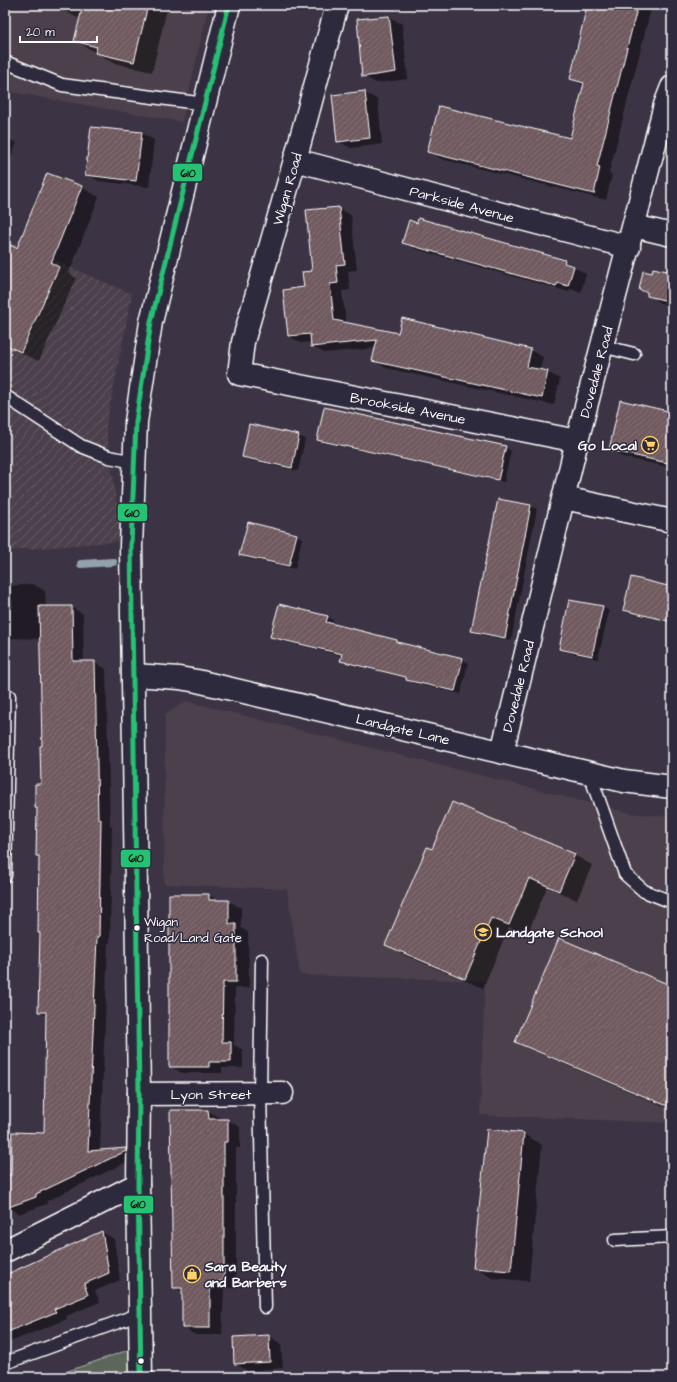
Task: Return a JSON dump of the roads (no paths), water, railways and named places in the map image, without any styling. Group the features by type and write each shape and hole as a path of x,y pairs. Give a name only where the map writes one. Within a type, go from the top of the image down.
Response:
{"street":[{"path":"141,1377 134,675 131,546 134,462 140,387 151,322 229,5"},
{"name":"Wigan Road","path":"239,374 244,342 337,5"},
{"name":"Dovedale Road","path":"502,752 577,441 665,105 672,86"},
{"name":"Parkside Avenue","path":"295,160 629,247"},
{"path":"634,226 672,235"},
{"name":"Brookside Avenue","path":"239,374 577,441"},
{"path":"564,498 672,520"},
{"name":"Landgate Lane","path":"134,675 197,681 624,781 672,787"},
{"name":"Lyon Street","path":"139,1094 282,1093"},
{"path":"5,1251 138,1184"}],"lane":[{"path":"5,62 62,85 205,104"},
{"path":"602,346 634,354"},
{"path":"5,396 81,446 109,457 134,462"},
{"path":"5,876 9,696"},
{"path":"589,772 625,874 644,891 672,902"},
{"path":"262,960 260,1093 265,1307"},
{"path":"615,1240 672,1237"},
{"path":"5,1363 140,1314"}],"waterway":[{"path":"81,564 113,562"}],"place":[{"name":"Go Local","path":"650,445"},
{"name":"Wigan Road/Land Gate","path":"137,928"},
{"name":"Landgate School","path":"483,932"},
{"name":"Sara Beauty and Barbers","path":"192,1274"}]}
